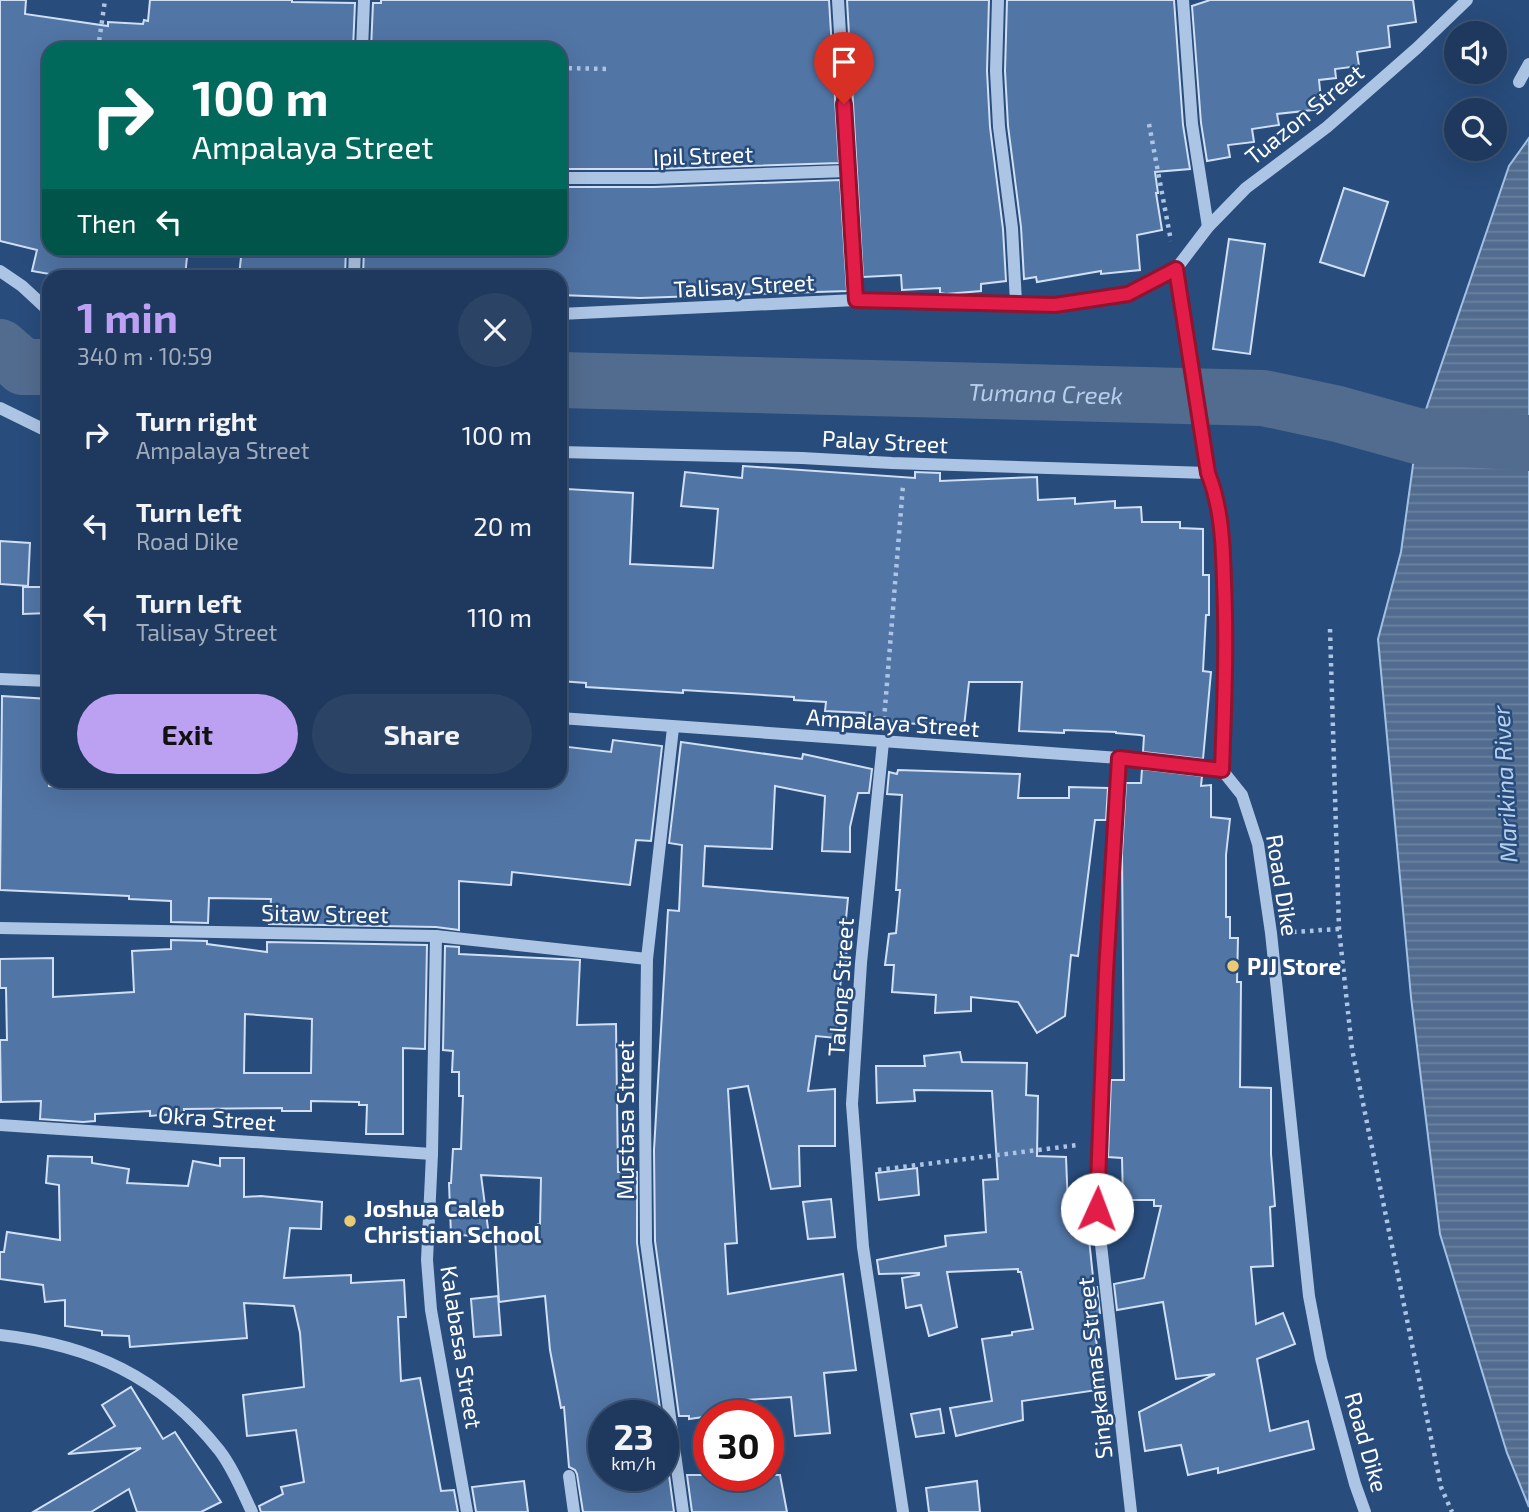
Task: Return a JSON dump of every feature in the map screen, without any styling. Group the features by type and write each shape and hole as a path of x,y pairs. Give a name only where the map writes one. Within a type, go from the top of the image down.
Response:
{"street":[{"path":"362,42 364,0"},
{"path":"838,0 846,171 856,300"},
{"path":"998,0 996,71 999,127 1012,228 1016,302"},
{"path":"1184,0 1192,124 1208,227"},
{"name":"Tuazon Street","path":"1176,269 1208,227 1246,188 1327,127 1467,0"},
{"path":"1519,82 1529,64"},
{"name":"Ipil Street","path":"567,178 654,178 846,171"},
{"path":"1176,269 1208,473 1217,496 1222,532 1227,641 1222,770"},
{"name":"Talisay Street","path":"567,314 856,300 1055,305 1128,294 1176,269"},
{"path":"0,271 42,305"},
{"path":"0,408 42,429"},
{"name":"Palay Street","path":"567,452 1208,473"},
{"path":"0,679 42,681"},
{"name":"Ampalaya Street","path":"567,719 1119,758 1222,770"},
{"name":"Mustasa Street","path":"673,727 647,959 646,1242 683,1512"},
{"name":"Talong Street","path":"883,742 861,963 852,1104 863,1247 903,1512"},
{"name":"Singkamas Street","path":"1119,758 1106,972 1097,1209 1131,1512"},
{"name":"Road Dike","path":"1222,770 1242,795 1258,844 1271,933 1310,1296 1321,1359 1355,1484 1366,1512"},
{"name":"Sitaw Street","path":"0,928 436,936 647,959"},
{"name":"Kalabasa Street","path":"436,936 427,1260 431,1310 467,1512"},
{"name":"Okra Street","path":"0,1125 432,1154"},
{"path":"0,1335 28,1338 108,1361 137,1376 173,1401 220,1451 252,1512"},
{"path":"569,1476 574,1512"}],"path":[{"path":"99,42 105,0"},
{"path":"567,68 609,69"},
{"path":"1149,124 1176,269"},
{"path":"883,742 905,464"},
{"path":"1330,629 1339,929 1352,1049 1441,1487 1452,1512"},
{"path":"1289,932 1339,929"},
{"path":"858,1173 1100,1142"}],"water":[{"name":"Marikina River","path":"1529,138 1529,1507 1507,1453 1440,1234 1411,997 1378,639 1401,552 1417,436 1509,166"}],"building":[{"path":"0,0 26,0 25,14 108,26 108,22 143,24 144,20 148,21 150,0 355,3 353,42 42,42 42,256 187,256 186,270 42,270 42,273 32,271 37,250 0,241"},
{"path":"381,0 829,0 839,163 567,169 567,42 371,42 373,3 381,3"},
{"path":"847,0 989,0 987,71 990,127 1003,229 1006,281 981,284 981,291 946,294 940,293 940,288 902,290 901,275 863,277"},
{"path":"1007,0 1174,0 1183,125 1190,169 1155,172 1162,230 1137,235 1140,270 1101,274 1101,271 1037,282 1036,277 1024,279 1021,227 1008,126 1005,71"},
{"path":"1210,0 1413,0 1416,22 1388,26 1390,47 1357,52 1359,66 1335,69 1336,78 1319,80 1322,109 1277,114 1279,125 1252,129 1254,142 1228,145 1230,157 1207,161 1201,123 1192,6"},
{"path":"840,180 847,291 640,298 567,295 567,270 363,270 364,256 567,256 567,187 654,187"},
{"path":"1344,188 1388,202 1364,276 1320,262"},
{"path":"1229,239 1265,244 1250,354 1213,349"},
{"path":"241,256 346,256 345,270 240,270"},
{"path":"743,466 915,478 915,472 940,473 940,481 1037,477 1038,500 1075,498 1075,504 1115,501 1115,508 1141,507 1142,522 1180,522 1180,528 1203,529 1203,575 1209,575 1209,615 1206,615 1203,671 1211,672 1203,759 1143,752 1144,736 1140,735 1064,730 1064,733 1019,731 1022,682 969,682 964,727 889,722 889,718 864,716 864,713 825,711 826,702 794,700 794,697 586,687 586,683 567,682 567,489 633,493 630,564 713,568 718,509 681,506 685,472 742,478"},
{"path":"0,541 30,543 28,586 0,584"},
{"path":"23,587 42,587 42,613 23,614"},
{"path":"2,696 42,699 42,788 567,788 567,747 611,752 613,740 662,746 651,841 636,840 630,885 512,872 511,885 459,881 459,930 436,927 269,924 271,899 209,898 208,923 171,922 171,901 129,899 129,896 0,890"},
{"path":"681,742 802,759 803,754 872,769 869,793 858,793 850,827 850,852 822,851 825,796 775,786 772,849 705,846 703,886 848,898 844,940 847,939 846,965 842,965 836,1038 816,1036 808,1091 835,1089 835,1146 799,1146 800,1186 771,1189 748,1086 728,1089 737,1243 725,1244 728,1294 843,1274 856,1370 824,1373 830,1433 795,1436 791,1397 693,1400 693,1418 679,1416 679,1400 677,1400 655,1241 654,1150 668,910 679,911 682,845 669,843"},
{"path":"1142,769 1202,776 1201,786 1211,785 1211,817 1230,819 1226,855 1226,917 1230,917 1230,938 1238,938 1237,982 1241,982 1240,1087 1271,1088 1271,1154 1275,1206 1270,1207 1273,1266 1251,1267 1256,1324 1283,1313 1295,1344 1257,1359 1270,1431 1308,1421 1314,1449 1218,1473 1218,1468 1188,1475 1181,1445 1145,1451 1139,1412 1215,1374 1176,1379 1163,1302 1117,1310 1114,1284 1144,1278 1161,1206 1154,1206 1154,1200 1123,1200 1122,1158 1108,1157 1111,1080 1124,1080 1122,853 1126,783 1141,783"},
{"path":"898,770 1020,774 1018,798 1069,798 1069,787 1108,788 1106,820 1095,820 1078,956 1071,955 1065,1016 1037,1033 1018,1002 971,997 971,1011 935,1013 936,995 892,992 894,965 885,965 889,934 896,933 900,890 896,890 902,795 887,794 889,772 897,774"},
{"path":"171,940 207,941 207,944 267,952 267,942 427,945 425,1049 403,1048 403,1134 366,1134 367,1105 359,1105 359,1102 311,1101 311,1111 282,1111 282,1108 184,1109 184,1113 150,1116 150,1111 95,1114 95,1121 83,1122 40,1119 41,1101 1,1102 0,1040 7,1040 6,988 0,988 0,959 53,958 53,997 134,992 132,951 171,949","holes":["245,1014 312,1019 311,1073 244,1073"]},
{"path":"445,946 459,947 459,954 580,960 577,1025 616,1024 618,1172 637,1172 637,1243 659,1400 588,1400 588,1491 671,1491 674,1512 583,1512 577,1474 569,1467 564,1407 561,1408 550,1350 545,1296 499,1302 495,1239 539,1238 541,1178 481,1175 489,1236 451,1235 449,1183 453,1149 461,1149 463,1096 459,1096 459,1072 452,1072 453,1051 443,1050"},
{"path":"960,1052 962,1062 1027,1063 1026,1095 1038,1096 1037,1156 1066,1157 1069,1231 1088,1229 1094,1287 1097,1287 1100,1313 1092,1315 1104,1389 1022,1401 1023,1420 956,1436 950,1408 992,1401 982,1339 1033,1329 1021,1272 1018,1272 1018,1269 947,1272 957,1327 929,1336 921,1305 906,1308 902,1278 919,1273 879,1274 877,1260 946,1246 945,1236 986,1232 983,1180 998,1179 992,1091 914,1090 915,1101 877,1103 876,1066 925,1066 924,1056"},
{"path":"48,1156 92,1157 92,1163 129,1169 127,1183 188,1186 193,1161 220,1166 220,1158 244,1158 244,1197 322,1202 321,1229 290,1228 284,1278 351,1275 351,1283 404,1280 406,1317 398,1317 401,1381 420,1378 441,1491 454,1490 458,1512 261,1512 259,1506 283,1494 281,1487 304,1482 296,1430 247,1436 243,1395 304,1387 300,1333 294,1306 244,1303 247,1338 130,1347 129,1336 102,1335 102,1331 65,1326 65,1300 45,1302 43,1285 0,1279 0,1252 4,1252 7,1232 60,1240 59,1185 46,1183"},
{"path":"917,1168 919,1195 879,1200 876,1173"},
{"path":"831,1199 835,1237 808,1239 803,1202"},
{"path":"498,1296 501,1335 474,1337 471,1299"},
{"path":"131,1387 163,1439 175,1432 221,1502 201,1512 137,1512 129,1489 91,1512 33,1512 141,1448 68,1454 115,1426 102,1405"},
{"path":"940,1409 944,1433 916,1437 911,1414"},
{"path":"687,1475 693,1475 693,1491 783,1491 787,1512 692,1512"},
{"path":"524,1481 528,1512 476,1512 472,1487"},
{"path":"977,1481 980,1512 929,1512 926,1488"}],"waterway":[{"name":"Tumana Creek","path":"0,347 23,367 42,367"},
{"name":"Tumana Creek","path":"567,380 1263,398 1338,414 1417,436 1529,443"}],"place":[{"name":"PJJ Store","path":"1233,966"},
{"name":"Joshua Caleb Christian School","path":"350,1221"}],"route":[{"path":"844,104 856,300 1055,305 1128,294 1176,269 1208,473 1217,496 1222,532 1227,641 1222,770 1119,758 1106,972 1097,1209"}]}
